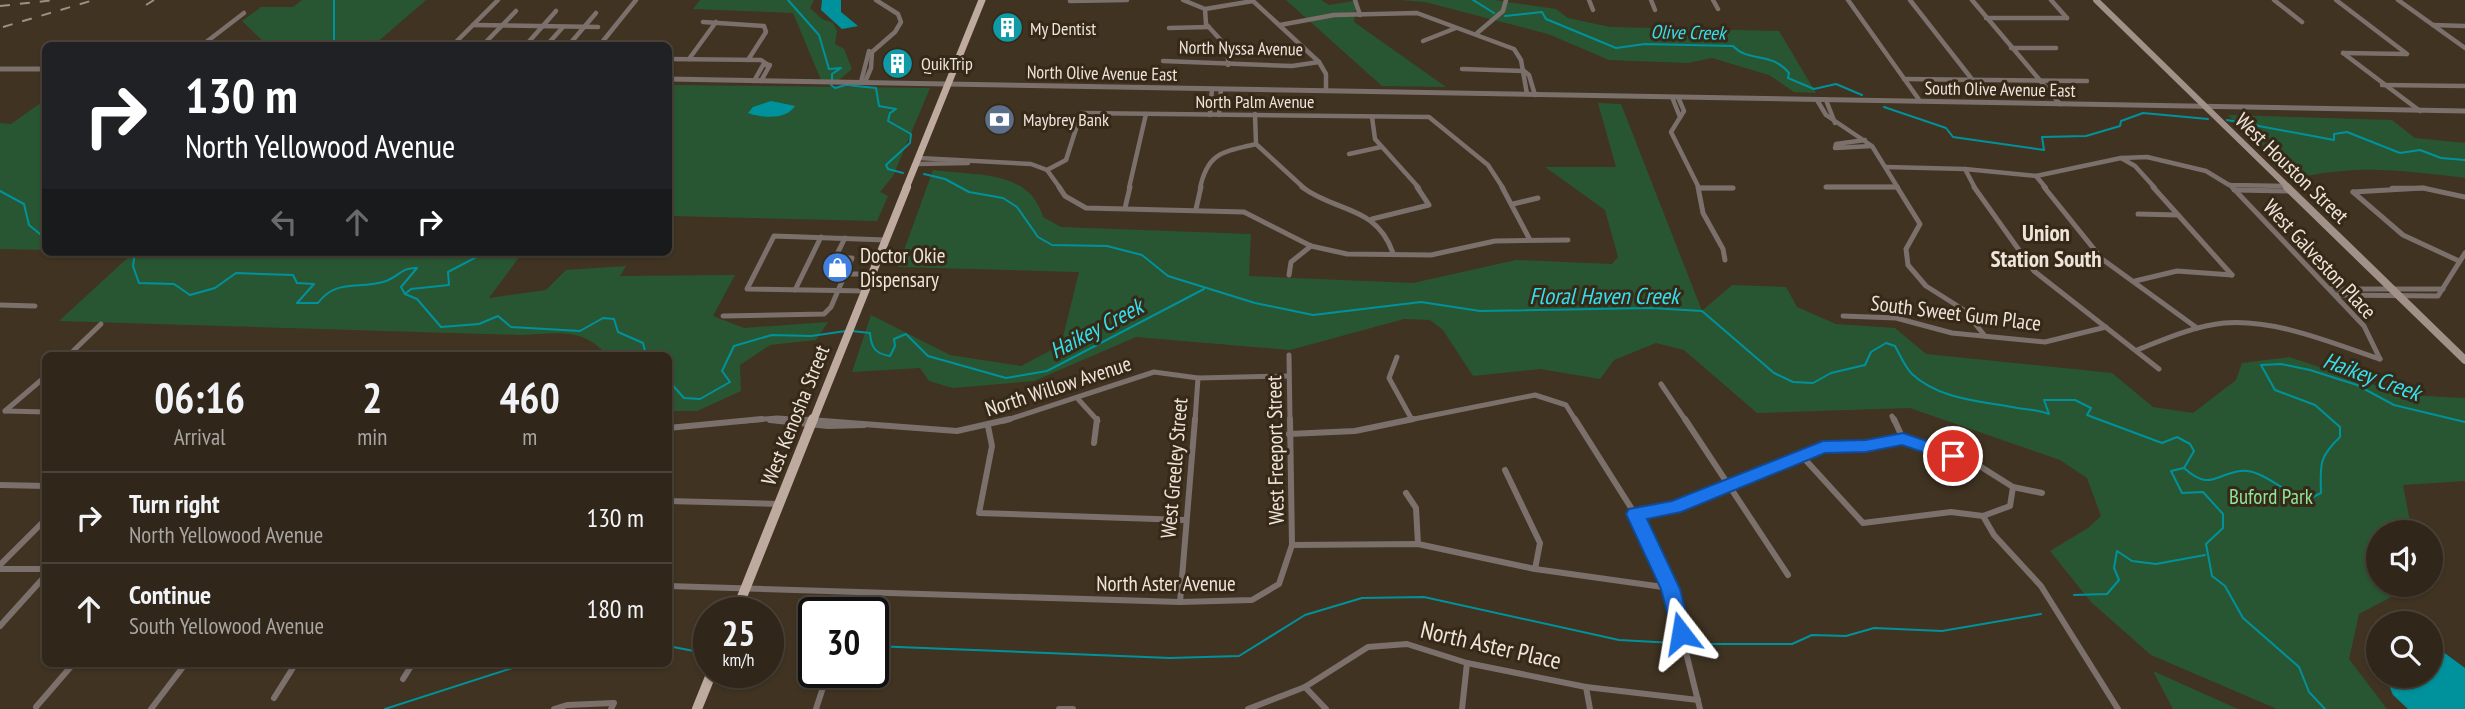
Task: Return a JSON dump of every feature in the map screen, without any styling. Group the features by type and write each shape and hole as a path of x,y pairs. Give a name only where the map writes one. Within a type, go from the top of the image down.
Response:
{"main road":[{"name":"West Kenosha Street","path":"742,597 982,0"},
{"name":"West Houston Street","path":"2096,0 2465,360"},
{"path":"697,709 706,688"}],"street":[{"path":"456,42 498,0"},
{"path":"602,42 636,0"},
{"path":"863,82 869,52 892,32 897,22 894,15 874,0"},
{"path":"1070,1 1127,0"},
{"path":"1183,0 1205,9 1252,1 1319,62 1326,74 1326,91"},
{"path":"1355,0 1360,15"},
{"path":"1476,34 1503,10 1506,0"},
{"path":"1589,0 1592,10"},
{"path":"1651,0 1655,10"},
{"path":"1713,0 1718,9"},
{"path":"1848,0 1920,101"},
{"path":"1910,0 1971,78"},
{"path":"1972,0 2060,104"},
{"path":"1986,18 2067,18 2051,0"},
{"path":"2274,0 2302,22"},
{"path":"2336,0 2407,54 2343,53 2418,111"},
{"path":"2398,0 2465,48"},
{"path":"1205,9 1204,17 1209,27 1227,46 1228,65"},
{"path":"486,42 516,11"},
{"path":"528,42 556,11"},
{"path":"206,42 244,13"},
{"path":"571,42 596,13"},
{"path":"1280,25 1327,16 1417,13 1514,49 1524,71 1529,75 1535,95"},
{"path":"703,22 755,23 765,28 765,34 748,60"},
{"path":"689,59 716,22"},
{"path":"473,25 598,27"},
{"path":"2433,25 2465,26"},
{"path":"550,42 563,27"},
{"path":"1169,28 1209,27"},
{"path":"1423,40 1456,28"},
{"path":"2011,48 2056,48"},
{"path":"672,59 764,60 770,65 757,81"},
{"name":"North Nyssa Avenue","path":"1163,61 1293,66 1319,62"},
{"path":"757,81 760,70 767,64"},
{"path":"0,69 42,69"},
{"path":"1462,69 1524,71"},
{"path":"760,70 767,70"},
{"path":"1524,71 1521,75 1527,94"},
{"name":"North Olive Avenue East","path":"672,79 1535,95"},
{"path":"1904,79 2087,81"},
{"path":"2382,85 2465,86"},
{"path":"1210,115 1212,89"},
{"path":"1219,114 1221,89"},
{"name":"South Olive Avenue East","path":"1535,95 2465,111"},
{"path":"1675,97 1685,111 1671,132 1673,141 1699,188 1703,213 1723,249 1725,260"},
{"path":"1817,100 1826,115 1835,123 1872,146 1920,224 1906,249 1908,265 1926,286 1964,310 1985,336"},
{"path":"1826,100 1835,123"},
{"name":"North Palm Avenue","path":"1047,170 1066,160 1081,113 1429,117 1488,165 1513,204"},
{"path":"1125,208 1146,114"},
{"path":"1255,114 1256,144 1307,191 1372,219 1389,234 1393,253"},
{"path":"1372,117 1375,139 1412,178 1429,205 1403,209 1372,219"},
{"path":"1865,140 1836,144 1835,148 1842,150 1872,146"},
{"path":"1196,209 1206,163 1217,153 1256,144"},
{"path":"1349,154 1381,147"},
{"path":"1886,167 1965,169 2036,176 2121,158 2147,157 2206,171 2230,185 2289,189"},
{"path":"2121,158 2135,166 2231,275 2177,271 2134,282"},
{"path":"918,161 1031,164 1047,170 1065,196 1086,208 1244,212 1311,246 1347,254 1431,255 1495,241 1568,240"},
{"path":"1965,169 1976,190 2034,271 2158,369"},
{"path":"2036,176 2102,259 2197,328"},
{"name":"West Galveston Place","path":"2197,328 2237,323 2291,331 2380,359 2364,326 2230,185"},
{"path":"2459,261 2403,235 2353,192 2410,186 2446,190 2465,197"},
{"path":"1826,187 1897,187"},
{"path":"1699,188 1733,188"},
{"path":"2234,190 2289,189"},
{"path":"1530,240 1513,204 1538,198"},
{"path":"2138,214 2178,215"},
{"path":"866,291 747,289 774,236 845,238 888,235"},
{"path":"795,290 821,237"},
{"path":"723,316 812,316 824,313 831,307 852,258 835,258 845,238"},
{"path":"1289,275 1291,262 1311,246"},
{"path":"2335,295 2438,296 2465,253"},
{"path":"845,274 873,274"},
{"path":"2329,289 2443,289"},
{"path":"0,305 35,306"},
{"name":"South Sweet Gum Place","path":"1843,316 1896,318 1952,333 2045,342 2106,327"},
{"path":"72,352 101,324"},
{"path":"2137,350 2197,328"},
{"name":"West Freeport Street","path":"1289,355 1292,545"},
{"path":"1397,357 1389,378 1411,418"},
{"name":"North Willow Avenue","path":"672,428 770,420 877,424 942,431 988,426 1078,399 1154,372 1198,378 1289,376"},
{"name":"West Greeley Street","path":"1180,603 1184,520 1198,378"},
{"path":"42,379 5,411 42,412"},
{"path":"1661,384 1727,488 1788,575"},
{"path":"1289,434 1355,431 1535,395 1566,405 1635,514 1670,589 1700,709"},
{"path":"1078,399 1098,420 1094,443"},
{"path":"1892,416 1903,439"},
{"path":"988,426 992,446 979,513 1184,520"},
{"path":"1635,514 1675,507 1823,447 1866,446 1903,439 1978,465 2013,487 2042,493"},
{"path":"1801,455 1863,523 1951,512 1983,516 2010,506 2013,487"},
{"path":"1505,470 1540,543 1535,569"},
{"path":"0,485 42,486"},
{"path":"1406,493 1416,508 1418,544"},
{"path":"672,501 780,504"},
{"path":"1983,516 1994,535 2041,586 2118,709"},
{"path":"0,567 42,523"},
{"path":"1292,545 1418,544 1535,569 1670,589"},
{"name":"North Aster Avenue","path":"672,586 1180,603 1252,600 1279,584 1292,545"},
{"path":"0,567 42,569"},
{"path":"0,625 42,579"},
{"path":"864,597 865,593"},
{"name":"North Aster Place","path":"1248,709 1305,687 1368,647 1406,645 1467,663 1586,687 1698,699"},
{"path":"1462,709 1467,663"},
{"path":"36,707 71,667"},
{"path":"151,709 183,667"},
{"path":"274,698 293,667"},
{"path":"403,679 410,667"},
{"path":"1305,687 1326,709"},
{"path":"1586,687 1590,709"},
{"path":"816,709 823,688"},
{"path":"554,709 567,705 613,706"},
{"path":"1059,709 1073,709"}],"green space":[{"path":"302,0 426,0 377,42 264,42 242,21 261,7 293,7"},
{"path":"700,0 814,0 810,8 822,19 833,23 837,31 835,44 844,49 852,69 839,80 821,80 793,13 693,9"},
{"path":"1286,0 1321,0 1329,5 1353,1 1356,6 1354,22 1446,87 1382,86"},
{"path":"1400,0 1494,0 1556,9 1568,18 1610,27 1779,31 1816,93 1794,92 1769,75 1712,58 1688,63 1609,60 1548,34 1425,2"},
{"path":"672,85 930,88 893,176 880,192 888,196 877,221 672,216"},
{"path":"42,102 42,250 0,249 0,123 11,124"},
{"name":"Buford Park","path":"1598,103 1621,104 1702,311 1732,285 1786,287 1797,307 1836,324 1895,328 1926,354 2112,373 2153,407 2193,413 2236,380 2242,363 2289,357 2405,395 2465,398 2465,481 2403,485 2410,520 2366,520 2366,597 2391,597 2359,614 2349,659 2366,681 2366,688 2371,688 2387,709 2277,709 2151,655 2091,602 2050,551 2088,528 2101,516 2087,478 2060,460 1910,408 1757,413 1684,350 1656,343 1614,360 1600,379 1540,369 1473,376 1443,330 1430,320 1404,319 1290,350 1136,337 1034,381 953,388 929,381 920,368 852,372 871,315 950,355 1021,366 1061,345 1079,272 898,267 933,170 983,175 1013,183 1026,190 1036,201 1043,217 1061,227 1251,234 1249,276 1413,283 1516,260 1612,264 1618,257 1605,210 1545,167 1616,167"},
{"path":"2228,115 2392,120 2415,138 2465,143 2465,178 2358,170 2292,179"},
{"path":"130,256 520,256 489,298 546,290 566,270 626,266 620,276 735,275 713,316 744,328 828,322 816,340 770,345 740,365 741,391 697,411 672,411 672,352 604,352 588,339 568,334 521,335 59,321"},
{"path":"2153,671 2238,709 2173,709"}],"water":[{"path":"822,0 841,0 841,12 858,26 842,29 821,10"},
{"path":"771,101 795,106 780,116 767,117 748,113 753,107"},
{"path":"2443,652 2465,668 2465,709 2408,709 2393,695 2390,688 2443,688"}],"waterway":[{"name":"Haikey Creek","path":"334,0 334,42"},
{"name":"Floral Haven Creek","path":"788,0 819,35 829,69 841,68 832,74 832,80"},
{"name":"Olive Creek","path":"1473,0 1494,13"},
{"name":"Olive Creek","path":"1505,16 1542,12 1546,19 1616,48 1645,44 1733,46 1746,54 1775,62 1789,73 1788,78 1814,89 1836,84 1862,95"},
{"name":"Floral Haven Creek","path":"831,85 835,88 846,85 876,88 879,106 896,109 890,113 888,121 911,134 910,143 886,165 888,169 903,173"},
{"name":"Olive Creek","path":"1884,107 1946,128 1953,137 2044,150 2042,137 2086,136 2120,126 2121,121 2143,113 2208,119"},
{"name":"Olive Creek","path":"2227,120 2334,140 2334,134 2347,132 2400,153 2420,150 2441,158 2465,160"},
{"name":"Floral Haven Creek","path":"924,174 945,179 969,192 1003,198 1017,207 1038,237 1052,245 1107,246 1142,255 1168,276 1255,303 1313,315 1421,302 1480,311 1651,308 1702,311 1774,373 1793,382 1813,383 1831,373 1865,365 1871,352 1886,343 1895,346 1912,374 1934,389 1947,394 2049,414 2044,400 2075,400 2091,408 2087,415 2162,443 2177,437 2190,444 2194,451 2184,468"},
{"path":"0,191 24,204 29,225 42,236"},
{"path":"134,256 133,266 139,283 174,284 190,295 215,288 236,273 293,275 297,283 314,284 297,303 318,303 325,295 340,288 383,282 407,269 417,268 401,287 405,294"},
{"name":"Haikey Creek","path":"405,294 411,289 449,285 448,272 478,256"},
{"name":"Haikey Creek","path":"852,331 870,333 871,342 881,354 890,356 895,346 894,339 906,334 928,356 1006,378 1047,371 1204,289"},
{"name":"Haikey Creek","path":"405,294 417,299 441,327 479,324 498,316 511,327 580,331 603,318 614,319 618,332 643,343 645,352"},
{"name":"Haikey Creek","path":"672,384 684,398 700,399 730,382 722,371 734,346 772,335 811,336 846,331"},
{"name":"Haikey Creek","path":"2184,468 2206,480 2240,471 2254,472 2291,492 2313,497 2321,493 2322,462 2328,450 2340,437 2340,427 2315,405 2275,390 2261,365 2281,364 2310,370 2357,385 2394,405 2465,422"},
{"name":"Haikey Creek","path":"2184,468 2171,471 2182,493 2203,492 2223,514 2223,528 2206,544 2212,576 2225,586 2243,618 2299,667 2309,692 2325,709"},
{"path":"2074,595 2107,594 2119,580 2114,568 2117,551 2132,561 2156,564 2205,555"},
{"path":"889,647 1170,658 1239,656 1305,615 1362,598 1424,597 1619,640 1674,643"},
{"path":"1696,644 1792,644 1812,635 1846,636 1874,628 1942,631 2041,614"},
{"path":"672,647 693,651"},
{"path":"385,709 516,667"}],"railway":[{"path":"0,6 55,0"},
{"path":"3,27 94,0"},
{"path":"146,5 154,0"}],"place":[{"name":"My Dentist","path":"1007,28"},
{"name":"QuikTrip","path":"898,63"},
{"name":"Maybrey Bank","path":"1000,119"},
{"name":"Doctor Okie Dispensary","path":"837,267"}],"district":[{"name":"Union Station South","path":"2046,245"}],"route":[{"path":"1681,633 1670,589 1635,514 1675,507 1823,447 1866,446 1903,439 1953,456"}]}
